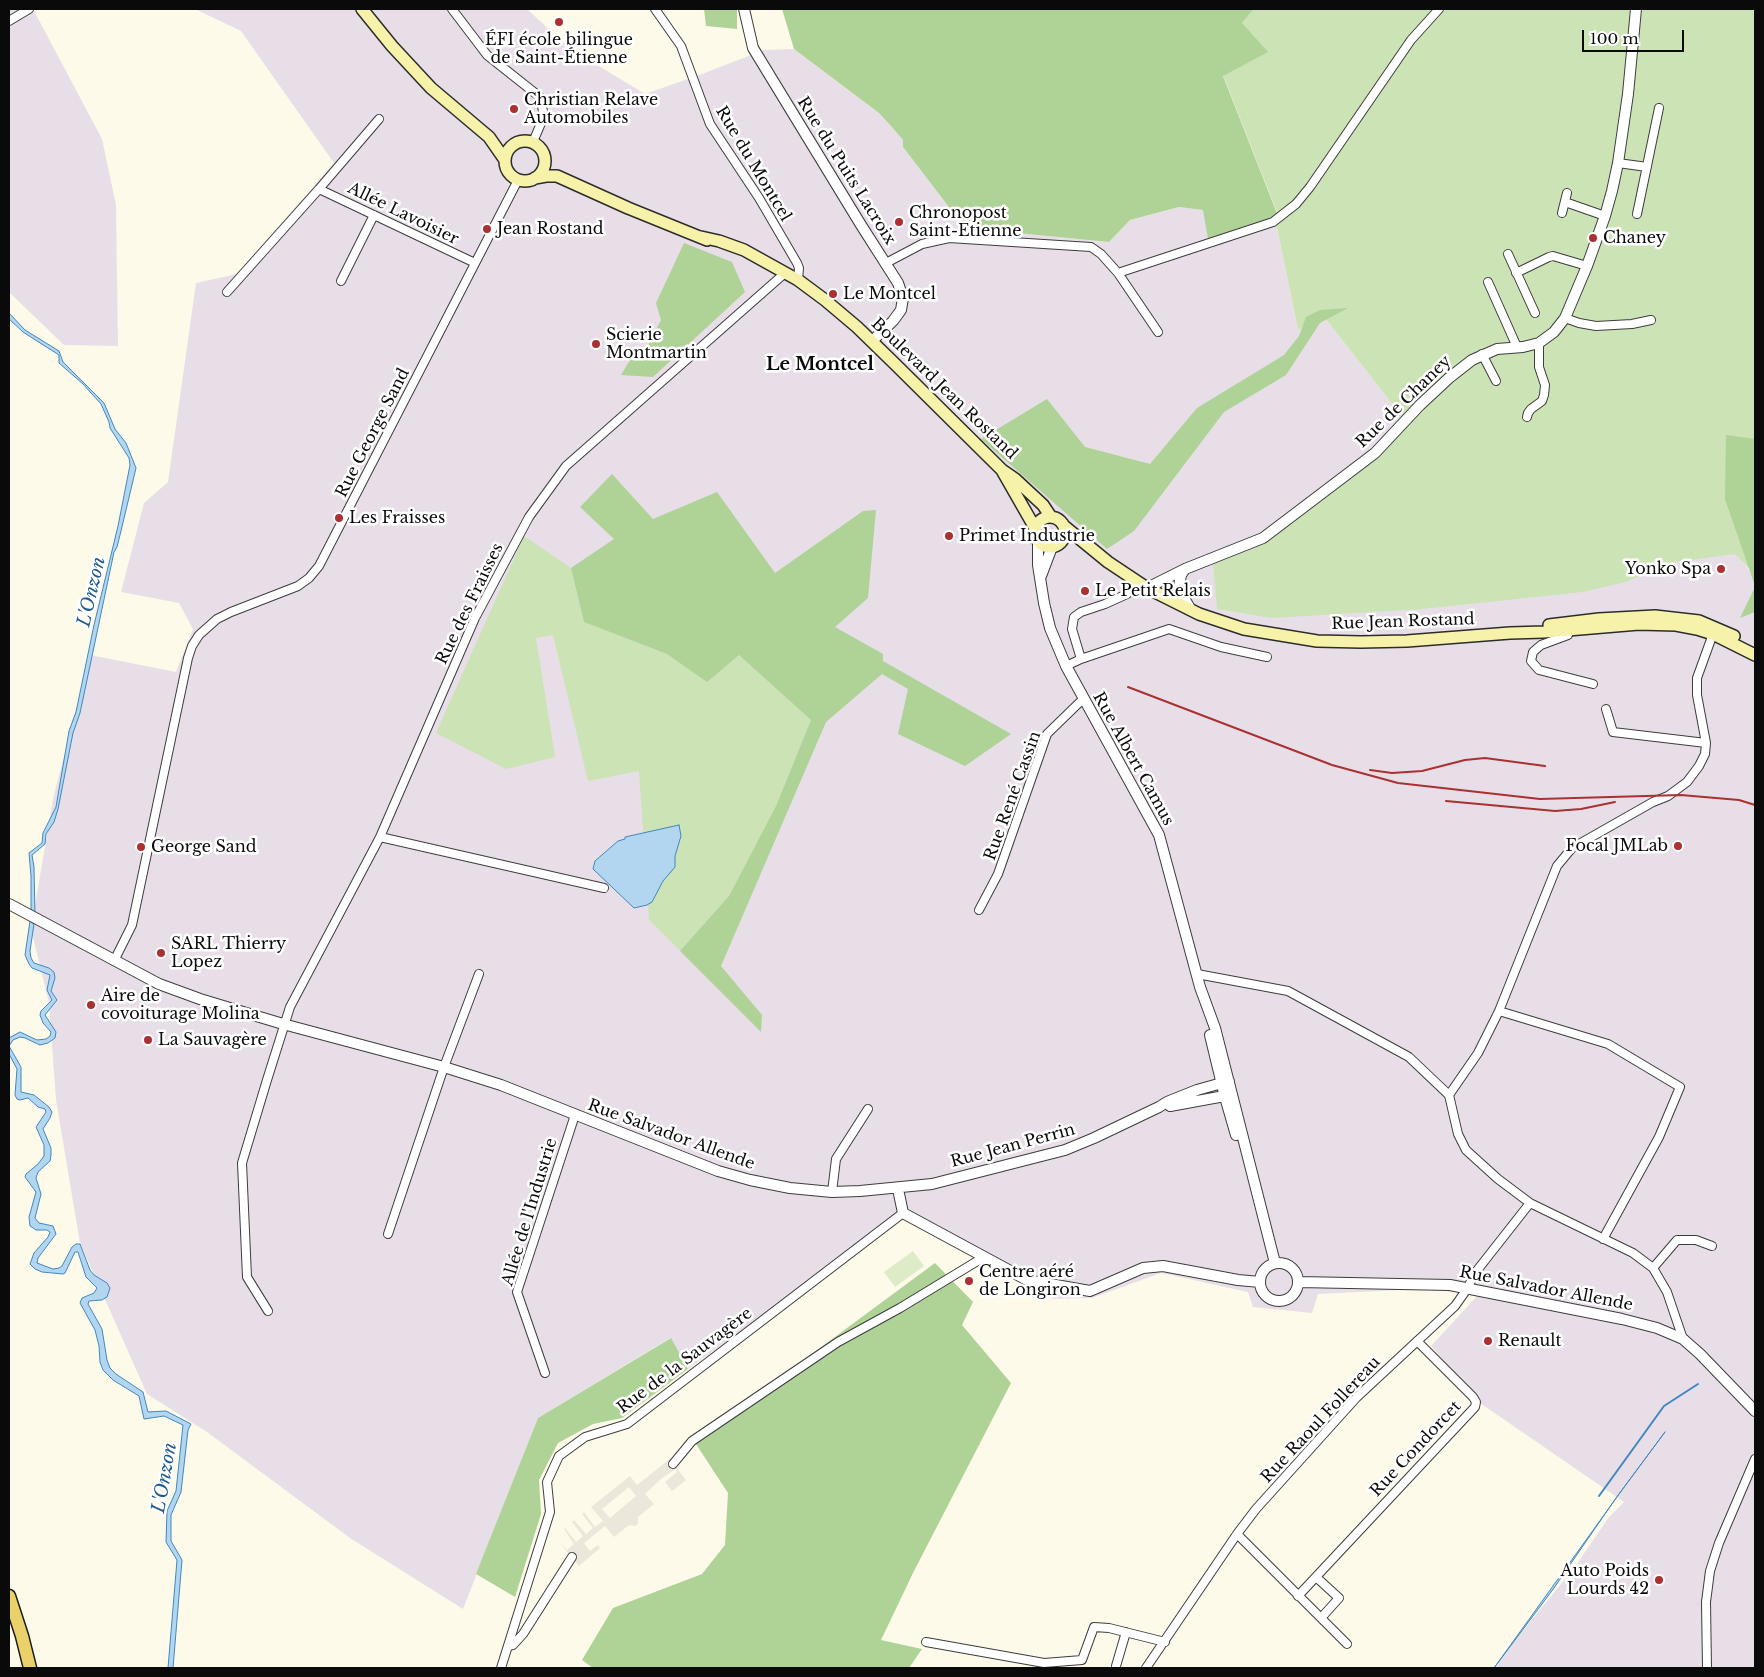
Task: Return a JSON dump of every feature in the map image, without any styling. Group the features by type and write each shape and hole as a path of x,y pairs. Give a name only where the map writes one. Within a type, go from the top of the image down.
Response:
{"main road":[{"path":"362,9 392,46 431,88 489,137 505,160 508,172 518,180 557,176"},
{"path":"489,137 516,142 533,142 542,150 545,161 557,176"},
{"path":"505,160 508,150 516,142"},
{"path":"535,178 542,171 545,161"},
{"name":"Boulevard Jean Rostand","path":"557,176 744,257 785,272 798,280 825,300 872,341 1002,470 1015,479 1043,505 1051,517"},
{"path":"1002,470 1035,528 1035,535 1043,545 1082,540"},
{"path":"1035,528 1042,519 1051,517 1059,520 1064,526 1065,534 1057,544"},
{"name":"Rue Jean Rostand","path":"1064,526 1108,562 1147,588 1191,610 1244,629 1317,641 1361,642 1406,641 1639,624 1676,625 1714,631 1755,655"},
{"name":"Rue Jean Rostand","path":"1569,629 1628,617 1686,618 1755,647"},
{"path":"9,1596 30,1668"}],"street":[{"path":"9,22 28,9"},
{"path":"452,9 487,55 540,97 544,116 533,142"},
{"name":"Rue du Montcel","path":"655,9 681,46 710,124 759,198 797,263 799,268 798,280"},
{"name":"Rue du Puits Lacroix","path":"744,9 753,48 898,283 903,298 901,310 893,321 872,341"},
{"path":"1118,274 1274,222 1310,187 1411,40 1439,9"},
{"path":"1527,417 1531,409 1542,402 1544,394 1545,385 1539,367 1540,343 1554,332 1565,318 1605,216 1618,162 1628,94 1636,9"},
{"path":"1637,214 1659,108"},
{"name":"Allée Lavoisier","path":"227,292 320,189 379,119"},
{"path":"1618,162 1647,167"},
{"name":"Rue George Sand","path":"114,961 132,925 192,646 199,635 217,619 298,586 309,578 319,566 518,180"},
{"name":"Allée Lavoisier","path":"320,189 475,264"},
{"path":"1562,213 1567,192"},
{"path":"1565,202 1605,216"},
{"path":"341,281 374,215"},
{"path":"886,263 922,244 949,238 1091,247 1101,254 1118,274 1154,323 1158,332"},
{"path":"1508,254 1534,313"},
{"path":"1516,273 1554,256 1587,266"},
{"name":"Rue des Fraisses","path":"268,1310 246,1277 242,1163 283,1024 290,1007 380,837 475,618 529,517 566,466 785,272"},
{"path":"1488,282 1517,347"},
{"path":"1565,318 1578,323 1596,326 1632,324 1651,320"},
{"name":"Rue de Chaney","path":"1147,588 1184,570 1263,538 1375,453 1420,405 1472,360 1482,354 1504,348 1540,343"},
{"path":"1482,354 1496,380"},
{"name":"Rue Albert Camus","path":"1038,540 1038,565 1050,628 1066,666 1083,699 1159,835 1229,1096 1246,1167 1255,1190 1275,1263"},
{"name":"Rue Albert Camus","path":"1041,577 1057,544"},
{"path":"1184,570 1181,575 1180,586 1191,610"},
{"path":"1081,659 1072,629 1074,617 1081,612 1127,594"},
{"path":"1066,666 1081,659 1169,629 1221,647 1267,657"},
{"path":"1569,629 1541,645 1533,652 1531,661 1540,670 1593,684"},
{"path":"1449,1095 1478,1053 1499,1011 1557,866 1572,848 1668,796 1687,782 1699,766 1705,754 1706,743 1696,695 1697,678 1714,631"},
{"name":"Rue René Cassin","path":"979,910 998,874 1047,734 1083,699"},
{"path":"1606,709 1613,732 1706,743"},
{"path":"380,837 604,888"},
{"name":"Rue Salvador Allende","path":"9,904 159,984 200,999 283,1024 444,1067 501,1085 718,1171 790,1188 832,1192 898,1189"},
{"path":"388,1234 444,1067 478,974"},
{"path":"1197,974 1288,992 1409,1057 1449,1095 1458,1134 1466,1150 1498,1179 1530,1203 1633,1254 1653,1268 1667,1292 1683,1339"},
{"path":"1499,1011 1608,1044 1680,1088 1659,1137 1604,1240"},
{"name":"Rue Jean Perrin","path":"898,1189 932,1184 1065,1150 1167,1102 1197,1090 1225,1082"},
{"name":"Rue Jean Perrin","path":"1159,1107 1229,1096"},
{"path":"832,1192 836,1158 868,1109"},
{"name":"Allée de l'Industrie","path":"545,1373 517,1292 575,1115"},
{"path":"898,1189 903,1213 1028,1280 1090,1291 1143,1268 1163,1266 1238,1280 1260,1282"},
{"name":"Rue Raoul Follereau","path":"1146,1668 1237,1534 1256,1510 1357,1397 1455,1306 1467,1289 1475,1272 1530,1203"},
{"name":"Rue de la Sauvagère","path":"501,1668 550,1512 547,1482 559,1456 584,1437 627,1424 903,1213"},
{"path":"1653,1268 1677,1240 1696,1240 1712,1246"},
{"path":"673,1464 692,1441 823,1353 984,1256"},
{"path":"1280,1262 1292,1266 1299,1282 1294,1294 1283,1301 1276,1301 1264,1294 1260,1282 1264,1270 1280,1262"},
{"name":"Rue Salvador Allende","path":"1299,1282 1450,1285 1622,1319 1656,1328 1683,1339 1755,1411"},
{"name":"Rue Condorcet","path":"1298,1596 1475,1407 1476,1402 1473,1398 1417,1341"},
{"path":"1707,1668 1706,1602 1710,1572 1719,1543 1755,1460"},
{"path":"1237,1534 1347,1644"},
{"path":"508,1646 513,1645 523,1634 572,1557"},
{"path":"1316,1576 1339,1598 1321,1618"},
{"path":"926,1642 1044,1663 1082,1660 1094,1627 1109,1628 1165,1642"},
{"path":"1116,1666 1126,1632"}],"shaded area":[{"path":"9,9 33,9 102,139 116,205 118,346 64,345 9,292"},
{"path":"195,9 527,9 569,48 645,94 764,50 794,49 879,113 903,140 903,147 965,228 1109,242 1130,220 1179,207 1204,210 1208,238 1275,218 1298,330 1325,318 1407,423 1624,581 1666,564 1697,557 1735,553 1755,577 1755,1668 1496,1668 1503,1655 1574,1568 1609,1517 1624,1502 1480,1403 1431,1346 1479,1294 1422,1289 1318,1294 1312,1313 1253,1307 1248,1292 1161,1273 1092,1298 1053,1299 899,1218 688,1369 670,1338 538,1418 463,1609 350,1538 207,1432 147,1394 80,1243 56,1100 49,1003 31,929 53,799 90,655 176,672 193,629 179,603 121,592 144,503 168,482 196,283 237,274 334,163 241,31"},
{"path":"670,1459 686,1480 672,1491 665,1482 677,1472 676,1469 662,1478 645,1494 654,1504 638,1517 636,1526 629,1525 614,1537 605,1526 584,1543 590,1551 598,1545 600,1548 579,1566 560,1543 567,1550 574,1544 564,1529 576,1542 583,1536 572,1522 574,1520 586,1534 593,1528 582,1514 584,1512 595,1527 603,1521 591,1507 630,1476 637,1485","holes":["629,1487 636,1496 610,1518 602,1509"]}],"green space":[{"path":"704,9 737,9 737,29 706,26"},
{"path":"782,9 1254,9 1242,23 1268,52 1223,76 1278,216 1208,239 1203,210 1179,207 1130,220 1109,242 965,228 903,147 903,140 879,113 794,49"},
{"path":"1254,9 1755,9 1755,575 1735,554 1667,563 1626,582 1582,592 1423,609 1272,618 1217,609 1213,563 1259,545 1407,423 1325,318 1298,330 1275,218 1278,215 1223,75 1242,23"},
{"path":"684,243 732,262 745,292 653,377 621,375 636,350 648,345 661,320 656,303"},
{"path":"1348,308 1320,323 1286,375 1224,412 1134,531 1107,549 981,439 1047,399 1085,447 1150,464 1197,408 1284,355 1299,336 1306,317 1320,310"},
{"path":"1726,435 1755,439 1755,586 1725,499"},
{"path":"612,474 653,519 717,492 775,573 863,511 876,510 868,598 835,627 883,654 883,661 1011,734 965,766 898,734 908,689 882,674 826,722 721,966 762,1015 761,1032 680,951 729,896 776,806 811,720 739,655 707,682 667,654 584,622 571,568 614,539 580,507"},
{"path":"524,536 571,568 584,622 667,654 707,681 739,655 811,720 776,806 729,896 680,951 649,920 639,771 588,781 553,635 536,638 555,757 506,769 436,733"},
{"path":"1755,587 1755,612 1740,618"},
{"path":"913,1251 924,1266 895,1287 884,1272"},
{"path":"935,1263 973,1302 962,1325 1011,1383 913,1573 881,1640 922,1649 909,1668 593,1668 582,1660 613,1608 702,1574 725,1545 728,1493 694,1441"},
{"path":"671,1338 688,1369 622,1418 593,1424 558,1443 539,1480 541,1514 515,1597 476,1574 538,1418"}],"water":[{"path":"9,313 25,330 59,351 63,362 104,403 115,429 126,443 136,468 117,547 114,552 80,713 73,733 58,809 54,822 46,834 45,844 32,855 35,916 31,913 29,853 42,843 43,833 56,807 69,731 76,712 130,465 129,458 110,428 101,404 83,384 59,363 59,355 23,332 9,319"},
{"path":"679,825 681,836 675,856 675,867 663,881 652,902 647,905 634,908 593,869 595,861 618,841 625,839 625,837"},
{"path":"30,921 34,924 30,951 31,958 34,963 49,968 54,972 55,978 51,991 57,1000 45,1015 56,1032 55,1038 48,1043 40,1045 20,1037 13,1040 9,1046 9,1038 20,1032 37,1040 46,1039 50,1036 51,1032 43,1023 40,1015 41,1011 52,1000 47,990 50,975 32,968 25,955"},
{"path":"9,1046 21,1067 21,1092 34,1095 49,1107 52,1112 43,1129 51,1148 51,1155 50,1161 38,1172 36,1178 41,1194 35,1218 39,1223 53,1226 56,1234 38,1258 37,1263 53,1269 59,1268 72,1247 80,1244 90,1270 94,1275 107,1283 110,1288 107,1297 102,1300 89,1301 88,1304 102,1329 110,1368 143,1392 148,1412 166,1411 191,1424 188,1430 181,1492 171,1515 171,1541 182,1560 173,1668 168,1668 177,1560 166,1542 167,1511 176,1491 183,1425 164,1416 144,1419 139,1396 113,1380 103,1370 95,1330 80,1303 82,1298 94,1293 97,1288 86,1277 78,1252 75,1252 63,1274 42,1272 30,1264 34,1253 50,1232 47,1230 36,1230 30,1226 29,1217 36,1192 25,1177 44,1156 44,1145 36,1127 46,1112 45,1109 38,1107 28,1098 17,1099 15,1095 17,1069 9,1054"},
{"path":"1610,1506 1554,1588 1494,1668"}],"waterway":[{"path":"1599,1496 1664,1406 1698,1384"}],"railway":[{"path":"1128,687 1332,765 1398,783 1540,799 1681,795 1739,800 1755,805"},
{"path":"1370,770 1392,773 1422,771 1465,760 1485,758 1545,766"},
{"path":"1446,801 1555,811 1581,809 1615,802"}],"place":[{"name":"ÉFI école bilingue de Saint-Étienne","path":"559,22"},
{"name":"Christian Relave Automobiles","path":"514,109"},
{"name":"Chronopost Saint-Etienne","path":"899,222"},
{"name":"Jean Rostand","path":"487,229"},
{"name":"Chaney","path":"1593,238"},
{"name":"Le Montcel","path":"833,294"},
{"name":"Scierie Montmartin","path":"596,344"},
{"name":"Les Fraisses","path":"339,518"},
{"name":"Primet Industrie","path":"949,536"},
{"name":"Yonko Spa","path":"1721,569"},
{"name":"Le Petit Relais","path":"1085,591"},
{"name":"Focal JMLab","path":"1678,846"},
{"name":"George Sand","path":"141,847"},
{"name":"SARL Thierry Lopez","path":"161,953"},
{"name":"Aire de covoiturage Molina","path":"91,1005"},
{"name":"La Sauvagère","path":"148,1040"},
{"name":"Centre aéré de Longiron","path":"969,1281"},
{"name":"Renault","path":"1488,1341"},
{"name":"Auto Poids Lourds 42","path":"1659,1580"}],"district":[{"name":"Le Montcel","path":"820,365"}],"water label":[{"name":"L'Onzon","path":"92,592"},
{"name":"L'Onzon","path":"165,1478"}]}
